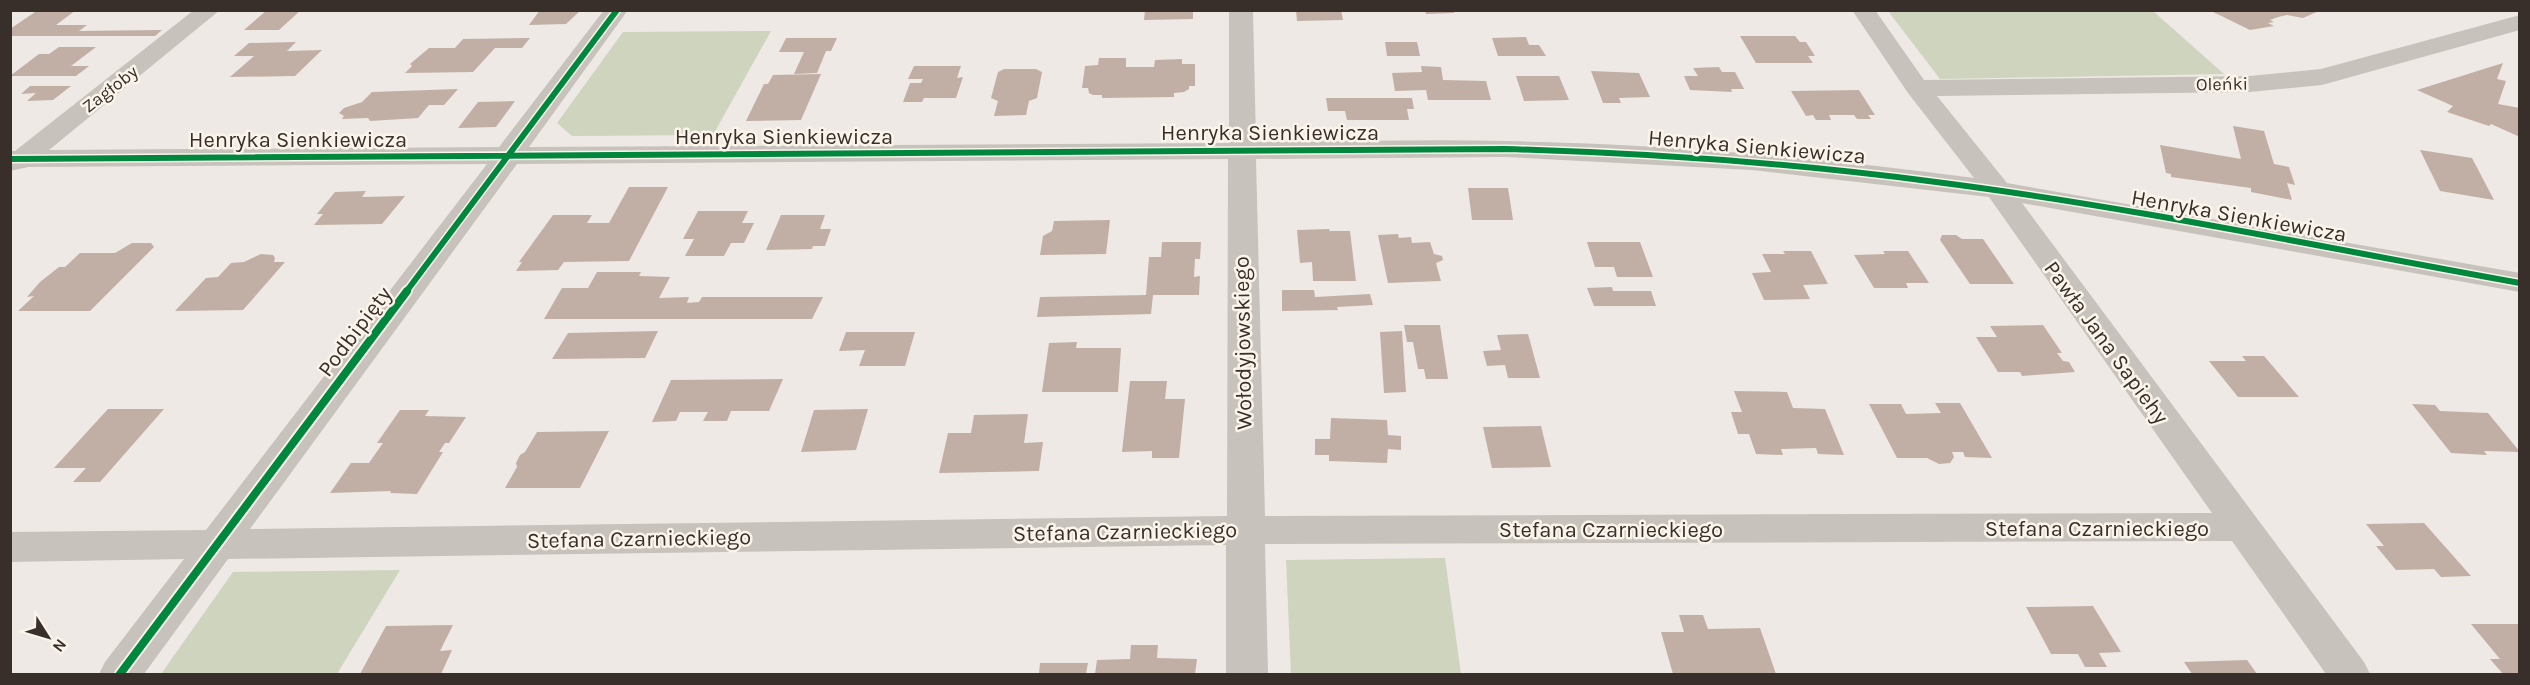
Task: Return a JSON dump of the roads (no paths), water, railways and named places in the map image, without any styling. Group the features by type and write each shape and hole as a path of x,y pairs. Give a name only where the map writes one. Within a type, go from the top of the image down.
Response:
{"street":[{"name":"Zagłoby","path":"14,162 209,10"},
{"name":"Podbipięty","path":"120,675 617,10"},
{"name":"Wołodyjowskiego","path":"1240,10 1248,675"},
{"name":"Pawła Jana Sapiehy","path":"1863,10 1917,88 1998,190 2349,675"},
{"name":"Oleńki","path":"1917,88 2250,84 2310,78 2520,22"},
{"name":"Henryka Sienkiewicza","path":"14,162 1504,148 1596,151 1835,169 1998,190 2520,284"},
{"name":"Stefana Czarnieckiego","path":"10,547 1245,530 2240,527"}]}
